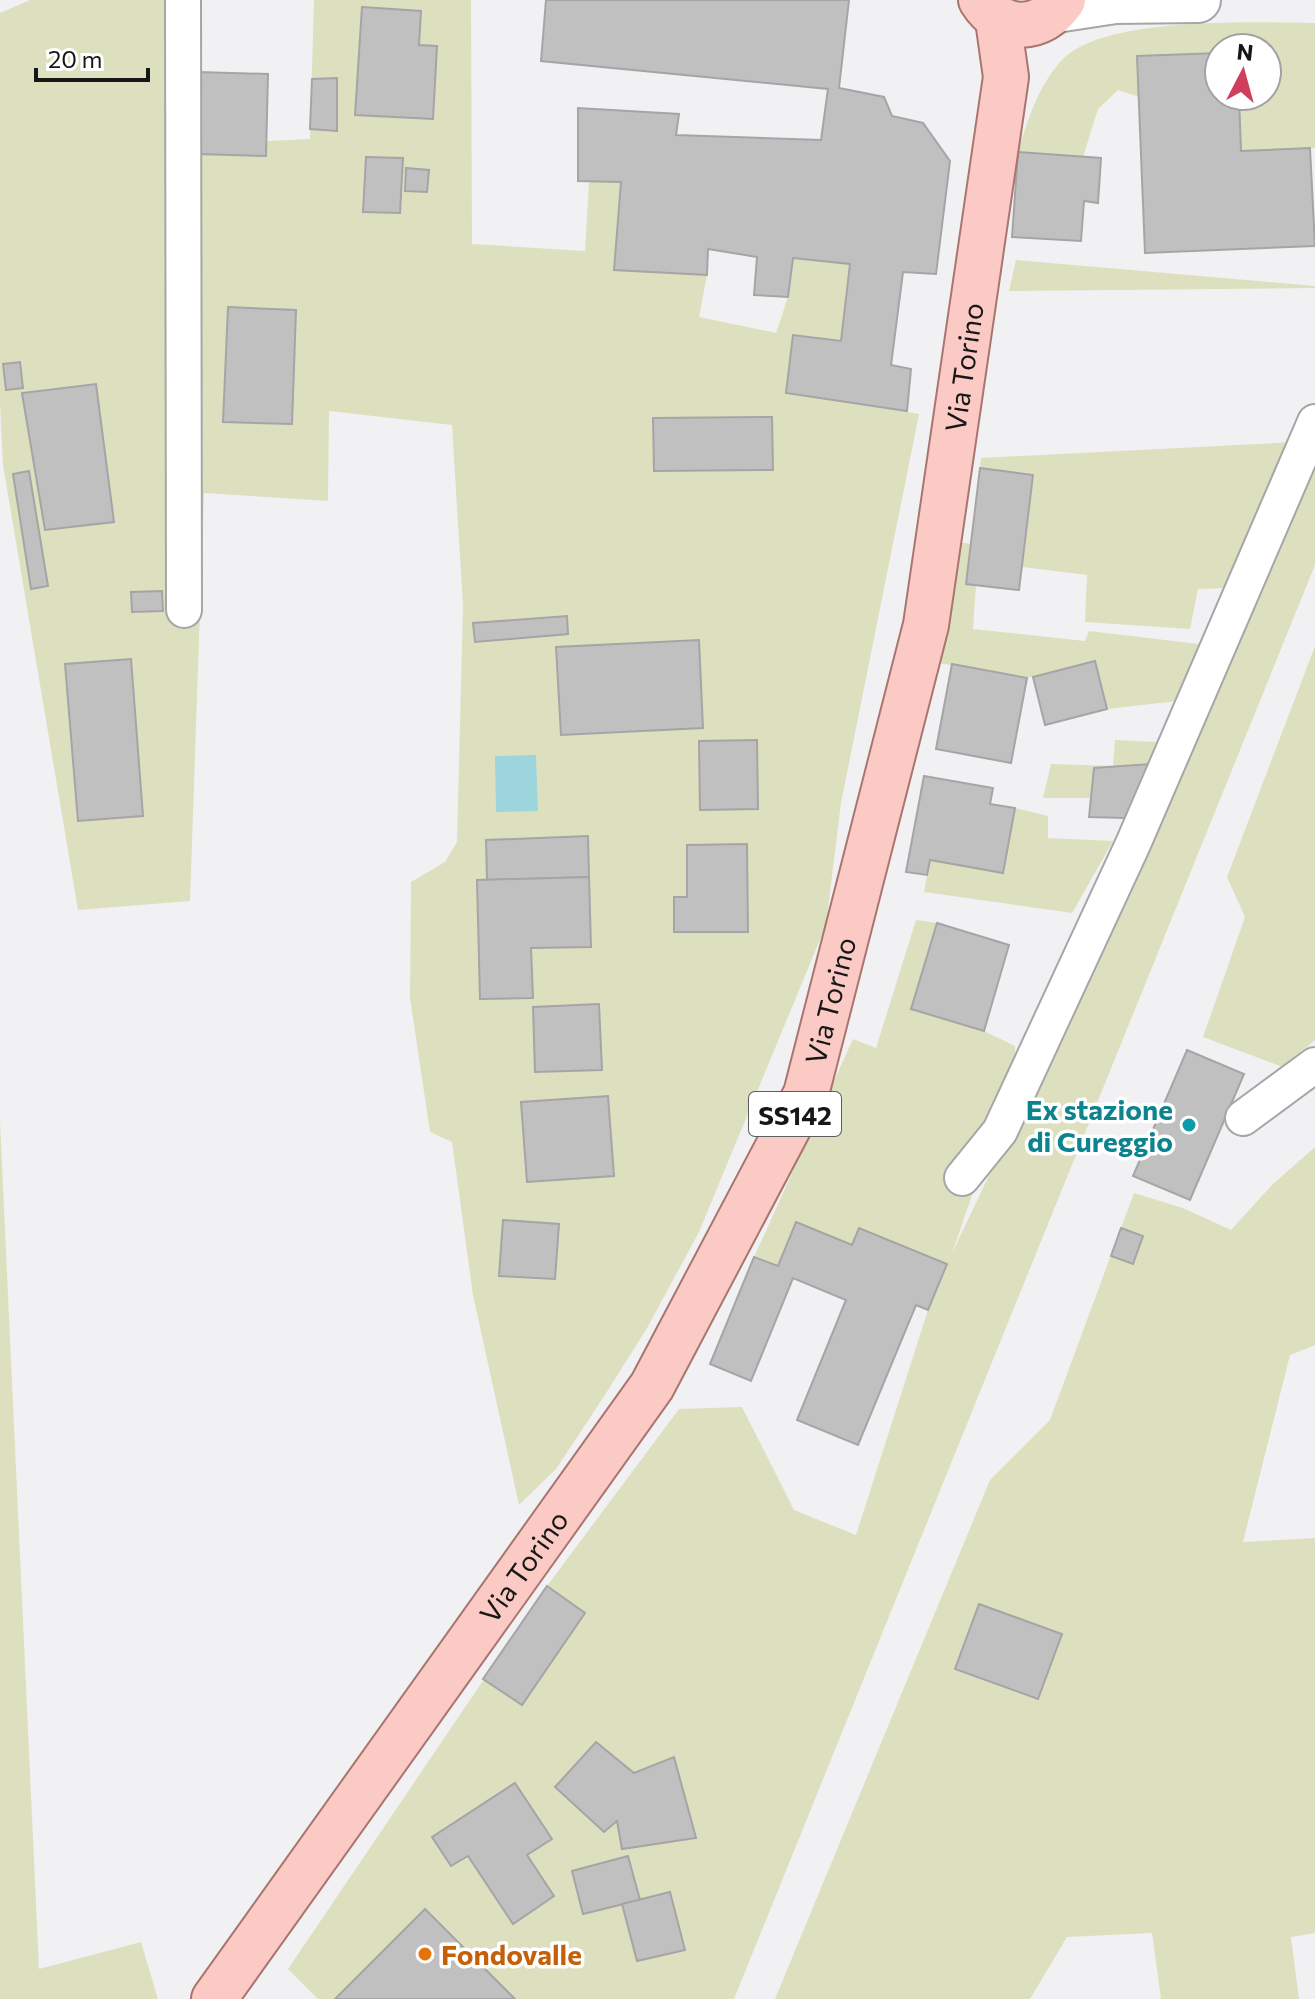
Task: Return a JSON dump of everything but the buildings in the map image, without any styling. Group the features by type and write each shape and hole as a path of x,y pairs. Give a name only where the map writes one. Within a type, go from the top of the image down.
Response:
{"main road":[{"name":"Via Torino","path":"214,1999 652,1386 806,1094 926,625 1006,77 1027,11"}],"street":[{"path":"183,0 184,610"},
{"path":"1027,11 1114,1 1198,0"},
{"path":"962,1178 1000,1131 1127,858 1315,422"},
{"path":"1243,1118 1315,1065"}],"green space":[{"path":"30,0 171,0 175,325 201,337 197,154 266,156 267,141 310,139 314,0 471,0 472,244 585,251 589,182 621,182 614,270 707,275 699,317 776,333 788,297 793,258 850,264 841,341 793,335 786,392 919,414 841,803 826,925 699,1232 647,1328 603,1398 556,1469 519,1505 473,1295 452,1142 430,1132 410,998 411,882 445,862 457,842 463,605 452,425 329,411 328,501 204,493 190,901 78,910 3,465 0,404 0,13"},
{"path":"1257,22 1315,23 1315,148 1241,151 1240,112 1283,112 1283,32 1203,32 1203,54 1137,57 1139,97 1118,90 1098,109 1083,157 1018,152 1030,115 1047,79 1063,59 1083,45 1146,28"},
{"path":"1016,260 1315,286 1315,288 1009,291"},
{"path":"1295,442 1234,588 1198,589 1190,629 1085,622 1087,575 1022,567 1033,475 980,468 981,458"},
{"path":"1315,450 1315,565 734,1999 318,1999 288,1969 547,1586 679,1409 742,1407 794,1510 856,1535 928,1310 947,1264 860,1228 852,1245 796,1222 778,1266 754,1257 853,1039 876,1048 916,920 937,923 984,1031 1015,1046 1015,1072 952,1253 1047,1054"},
{"path":"959,542 971,544 966,584 976,585 973,629 1085,641 1089,631 1207,645 1177,701 1107,709 1095,661 1027,678 938,663"},
{"path":"1315,646 1315,1040 1283,1067 1203,1037 1245,917 1227,877"},
{"path":"1115,740 1157,742 1125,818 1089,817 1091,798 1043,798 1051,764 1113,766"},
{"path":"1015,808 1048,816 1048,838 1113,841 1072,913 924,892 930,860 1003,873"},
{"path":"0,1121 39,1969 141,1942 158,1999 0,1999"},
{"path":"1315,1147 1315,1345 1290,1355 1243,1542 1315,1538 1315,1933 1291,1937 1299,1999 1161,1999 1152,1933 1067,1937 1030,1999 775,1999 990,1480 1050,1420 1134,1193 1183,1208 1231,1230 1272,1185"}],"water":[{"path":"536,755 538,811 496,812 495,756"}],"place":[{"name":"Ex stazione di Cureggio","path":"1189,1125"},
{"name":"Fondovalle","path":"425,1954"}]}
